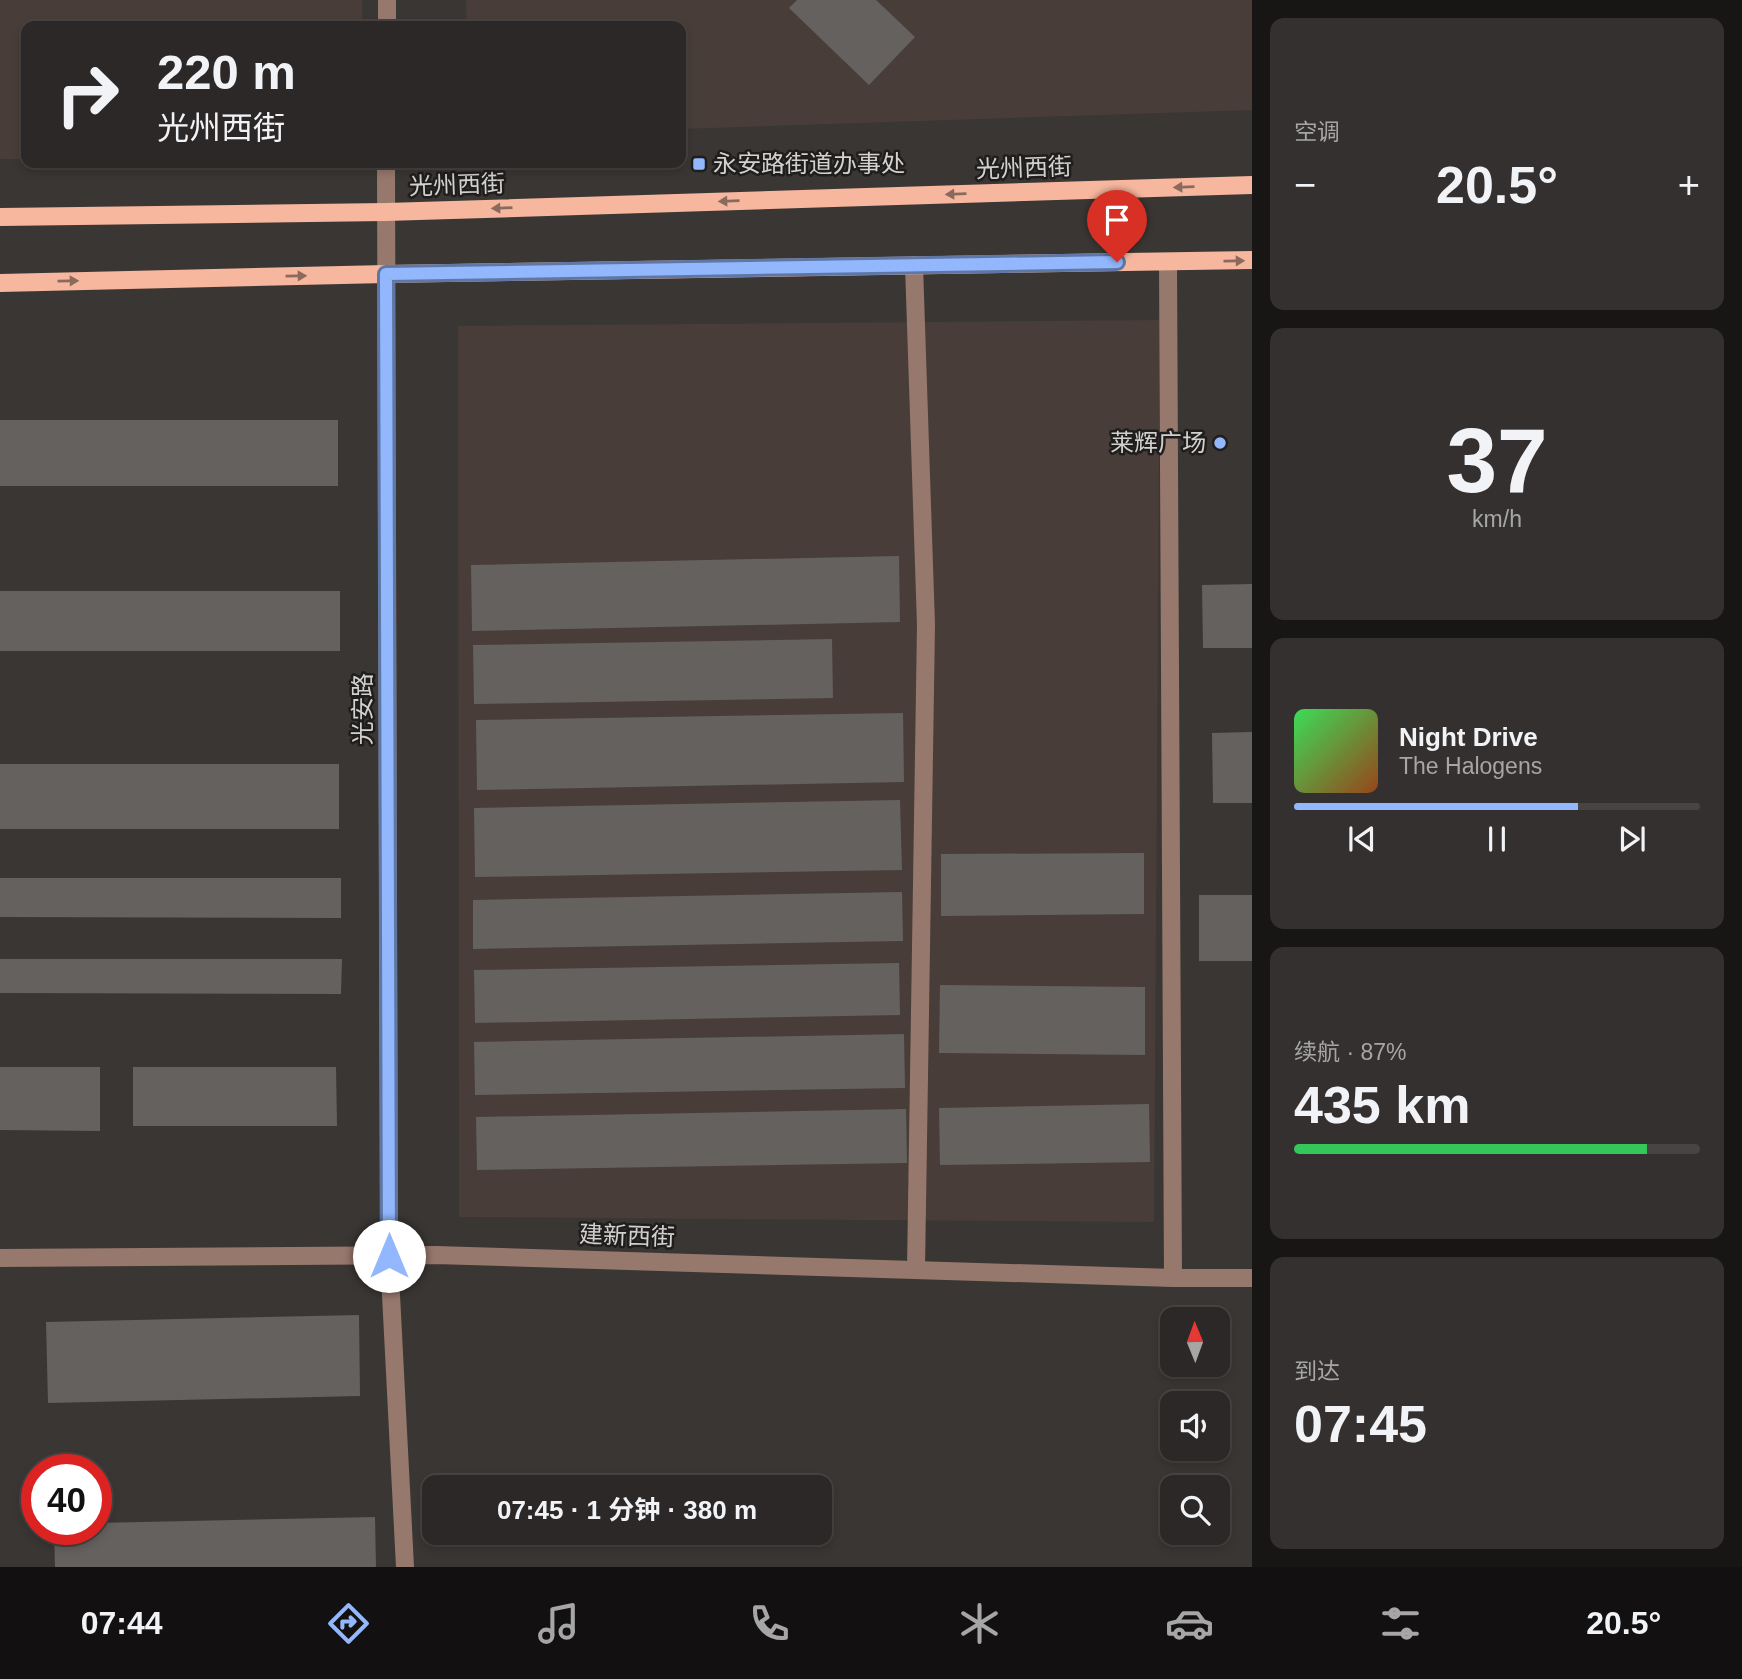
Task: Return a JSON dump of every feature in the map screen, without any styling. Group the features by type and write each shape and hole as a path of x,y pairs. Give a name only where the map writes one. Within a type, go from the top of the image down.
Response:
{"main road":[{"name":"光州西街","path":"0,217 386,212 1252,185"},
{"path":"0,283 1252,260"}],"street":[{"path":"387,0 387,21"},
{"name":"光安路","path":"386,168 389,1256 405,1567"},
{"path":"1168,262 1172,1278"},
{"path":"914,265 926,625 916,1270"},
{"name":"建新西街","path":"0,1258 450,1255 1172,1278 1252,1278"}],"shaded area":[{"path":"0,0 362,0 362,21 21,21 21,159 0,159"},
{"path":"466,0 1252,0 1252,110 686,129 686,21 467,21"},
{"path":"1160,320 1154,1222 459,1217 458,326"}],"building":[{"path":"797,0 876,0 915,37 869,85 789,8"},
{"path":"0,420 338,420 338,486 0,486"},
{"path":"899,556 900,622 472,631 471,565"},
{"path":"1252,584 1252,648 1203,648 1202,585"},
{"path":"0,591 340,591 340,651 0,651"},
{"path":"832,639 833,698 474,704 473,645"},
{"path":"903,713 904,782 477,790 476,720"},
{"path":"1252,732 1252,803 1213,803 1212,733"},
{"path":"0,764 339,764 339,829 0,829"},
{"path":"900,800 902,870 475,877 474,808"},
{"path":"1144,853 1144,914 941,916 941,854"},
{"path":"0,878 341,878 341,918 0,917"},
{"path":"902,892 903,941 473,949 473,900"},
{"path":"1199,895 1252,895 1252,961 1199,961"},
{"path":"0,959 342,959 341,994 0,993"},
{"path":"899,963 900,1015 475,1023 474,970"},
{"path":"940,985 1145,987 1145,1055 939,1053"},
{"path":"904,1034 905,1088 475,1095 474,1042"},
{"path":"0,1067 100,1067 100,1131 0,1130"},
{"path":"133,1067 336,1067 337,1126 133,1126"},
{"path":"1149,1104 1150,1162 940,1165 939,1108"},
{"path":"906,1109 907,1163 477,1170 476,1117"},
{"path":"359,1315 360,1396 48,1403 46,1322"},
{"path":"375,1517 376,1567 55,1567 54,1545 112,1545 112,1523"}],"place":[{"name":"永安路街道办事处","path":"699,164"},
{"name":"莱辉广场","path":"1220,443"}],"route":[{"path":"389,1256 386,274 1117,262"}]}
